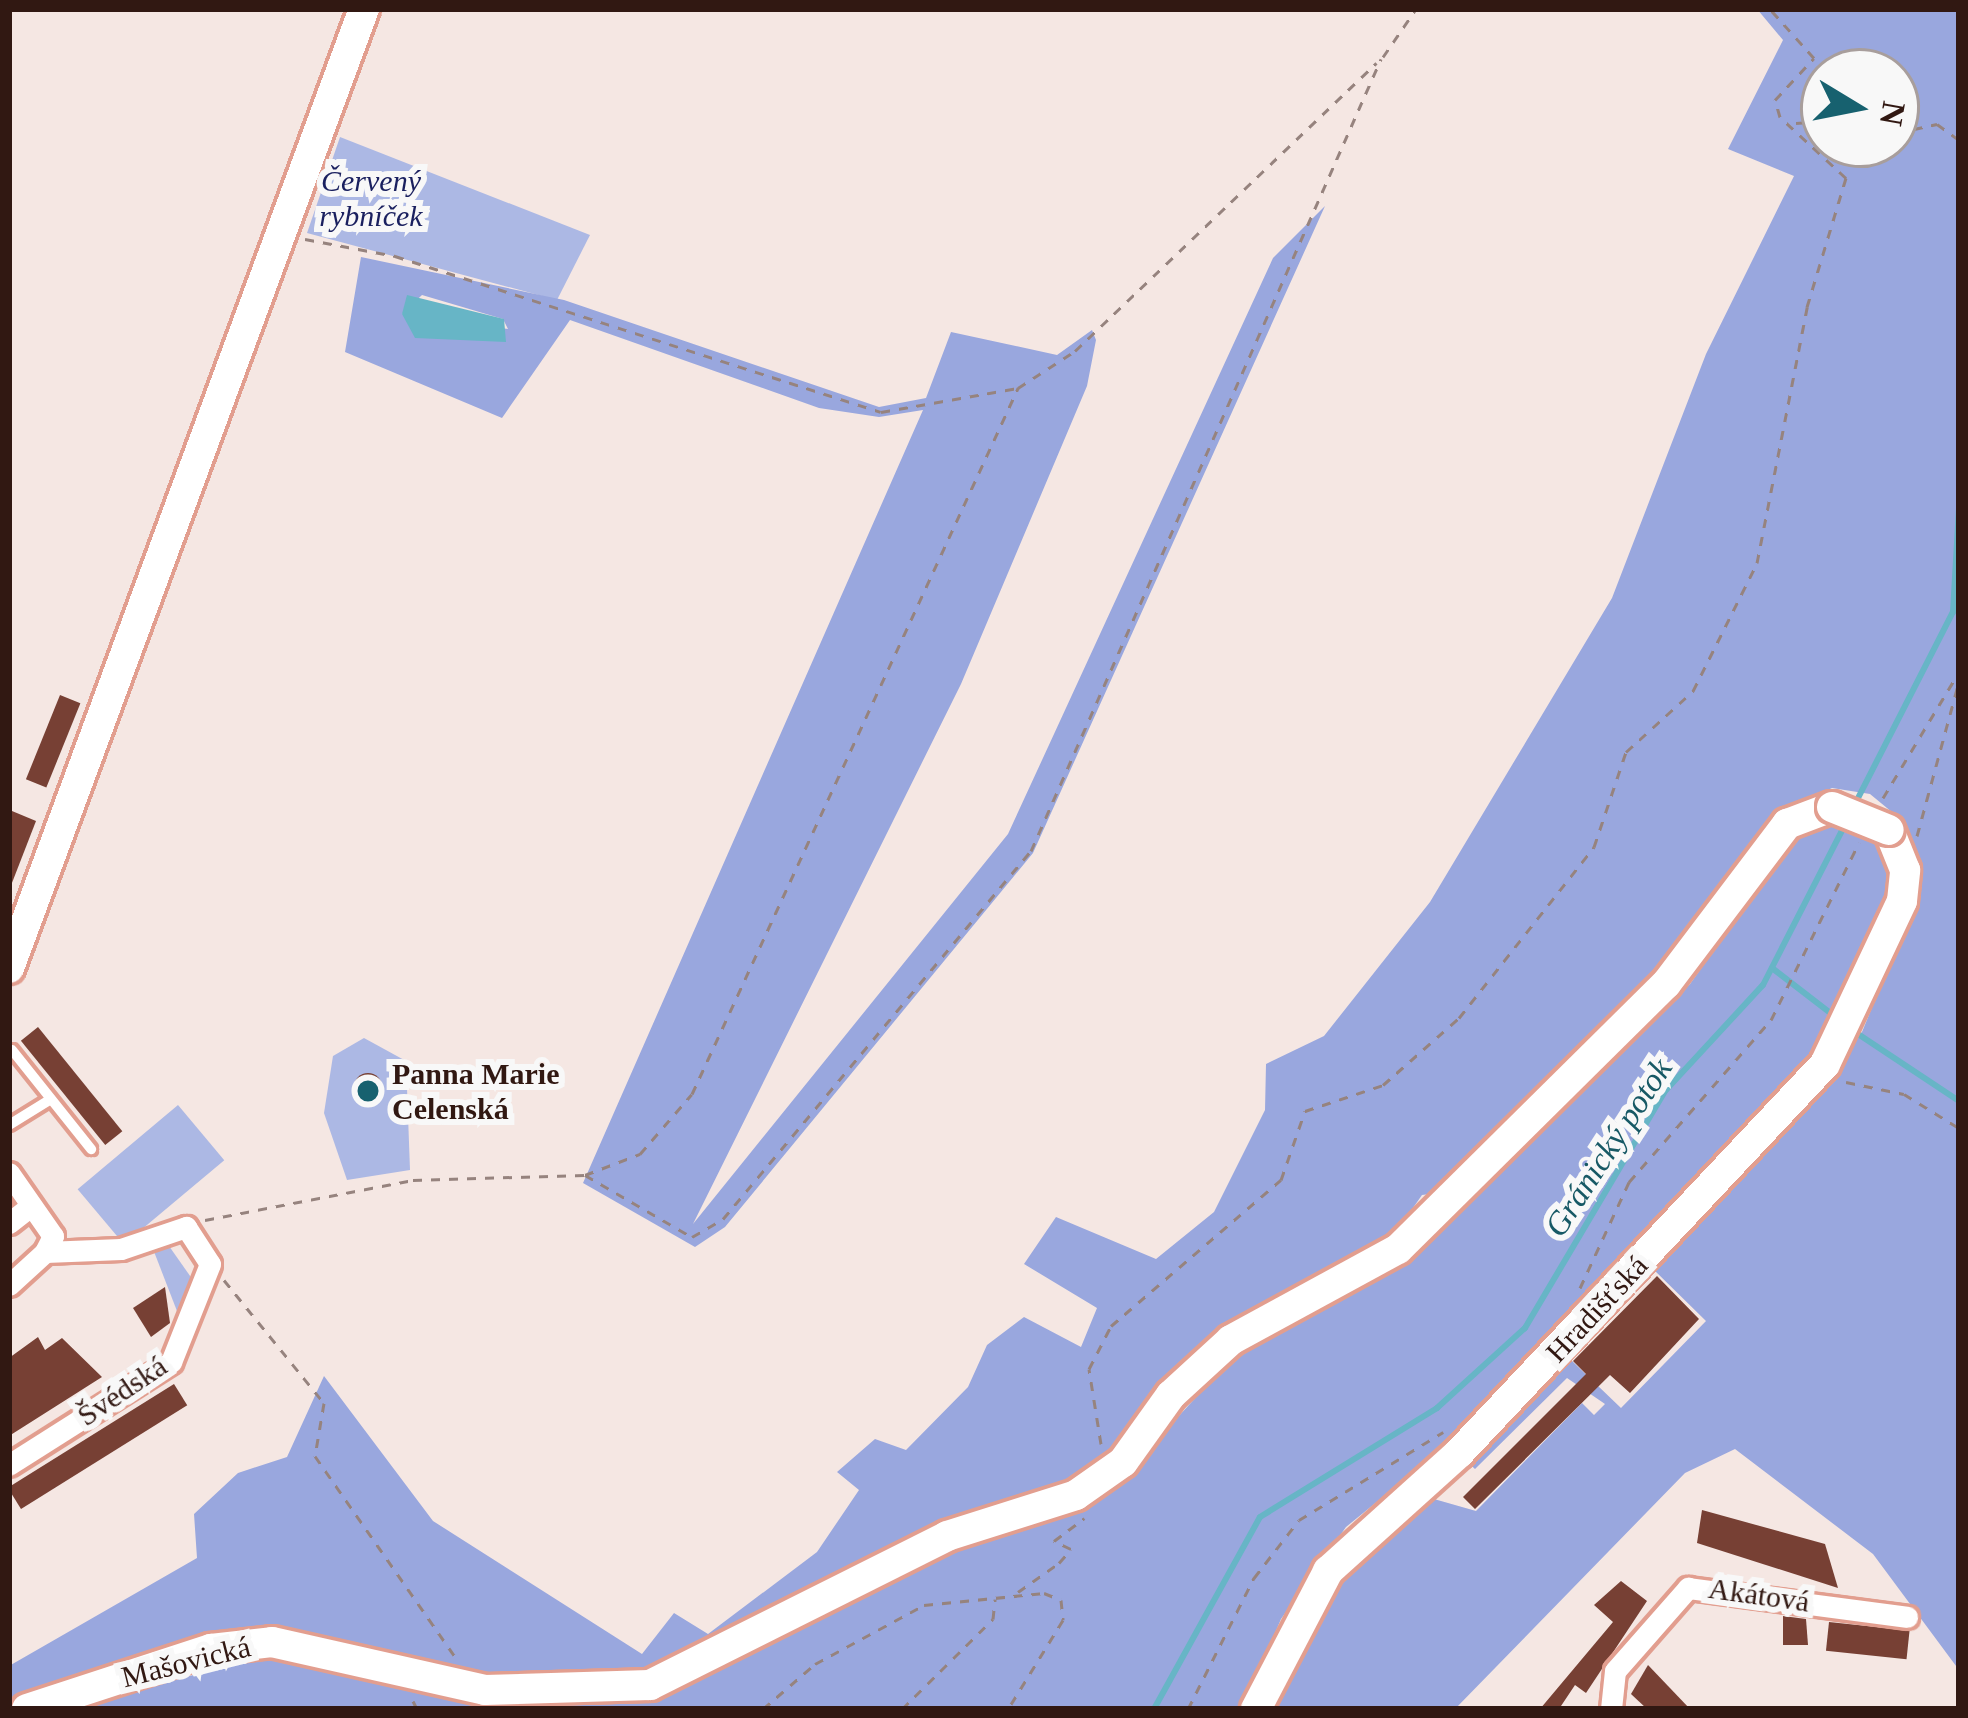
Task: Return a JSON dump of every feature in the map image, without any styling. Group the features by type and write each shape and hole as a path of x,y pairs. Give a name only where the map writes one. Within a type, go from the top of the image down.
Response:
{"street":[{"path":"9,968 364,9"},
{"name":"Mašovická","path":"27,1709 211,1649 272,1642 485,1690 672,1680 947,1536 1076,1495 1123,1462 1171,1395 1231,1340 1398,1249 1666,985 1776,835 1832,807 1886,829"},
{"name":"Hradišťská","path":"1256,1709 1328,1571 1459,1453 1815,1075 1866,991 1904,884 1886,829"},
{"path":"9,1173 53,1236 45,1252 12,1275"},
{"path":"9,1223 31,1206"},
{"path":"45,1252 121,1249 186,1227 210,1264"},
{"name":"Švédská","path":"9,1466 171,1361 210,1264"},
{"name":"Akátová","path":"1611,1709 1616,1671 1688,1588 1906,1617"}],"lane":[{"path":"12,1050 91,1149"},
{"path":"9,1125 51,1099"}],"path":[{"path":"585,1175 692,1237 723,1219 1031,851 1381,59 1416,9"},
{"path":"1100,1450 1089,1370 1111,1326 1281,1180 1305,1111 1355,1100 1431,1049 1594,847 1626,752 1707,670 1757,563 1807,308 1846,178 1775,100 1814,58 1770,9"},
{"path":"280,233 567,308 817,400 881,412 1018,388 1075,351 1381,59"},
{"path":"1794,123 1800,123"},
{"path":"1920,128 1937,124 1959,140"},
{"path":"186,1227 248,1206 502,1175 585,1175 640,1154 692,1094 1018,388"},
{"path":"1886,829 1959,672"},
{"path":"1579,1295 1629,1182 1771,1020 1886,829 1959,681"},
{"path":"1815,1075 1904,1094 1959,1128"},
{"path":"210,1264 307,1376 324,1403 314,1456 485,1690"},
{"path":"1188,1709 1254,1578 1299,1520 1459,1423"},
{"path":"763,1709 815,1664 924,1605 994,1599 1018,1592 1071,1549 1054,1541 1084,1520 1076,1495"},
{"path":"1008,1709 1063,1620 1061,1600 1018,1592"},
{"path":"902,1709 993,1619 994,1599"}],"green space":[{"name":"Červený rybníček","path":"340,137 590,235 557,300 307,233"},
{"path":"364,1038 406,1061 410,1170 347,1180 324,1113 333,1056"},
{"path":"178,1105 224,1160 124,1244 78,1189"},
{"path":"169,1246 195,1283 182,1324 153,1249"}],"shaded area":[{"path":"1757,9 1959,9 1959,1670 1873,1554 1735,1449 1685,1473 1455,1709 1268,1709 1338,1579 1427,1497 1476,1511 1582,1403 1594,1415 1605,1404 1567,1378 1475,1469 1463,1458 1555,1365 1571,1360 1621,1408 1706,1321 1652,1268 1862,1032 1921,887 1904,822 1870,794 1832,788 1769,818 1663,970 1438,1193 1422,1195 1394,1235 1218,1333 1088,1473 944,1522 660,1668 486,1677 271,1629 9,1702 9,1666 197,1558 194,1514 238,1473 287,1457 324,1376 433,1521 642,1654 674,1613 708,1634 817,1552 859,1490 837,1472 875,1439 906,1450 968,1387 987,1345 1024,1317 1081,1347 1097,1308 1024,1264 1056,1217 1156,1259 1214,1212 1265,1110 1266,1064 1324,1036 1430,902 1612,598 1706,354 1794,176 1728,149 1783,40"},
{"path":"1325,206 1033,853 725,1227 695,1247 583,1183 923,410 879,417 819,408 570,320 502,418 345,352 361,257 564,300 879,407 926,398 951,332 1057,355 1092,330 1096,340 1087,386 961,684 693,1224 1008,834 1273,258","holes":["422,295 503,319 508,329 402,314"]},
{"path":"407,295 504,319 506,342 415,338 402,314"},
{"path":"1831,820 1879,839 1892,884 1867,971 1806,1067 1469,1427 1346,1527 1281,1619 1243,1709 66,1709 272,1654 484,1702 651,1701 898,1573 1110,1491 1232,1358 1414,1254 1690,984 1796,834"}],"building":[{"path":"60,695 80,703 46,788 26,779"},
{"path":"12,811 36,821 10,888 9,820"},
{"path":"38,1027 122,1131 105,1145 21,1041"},
{"name":"Panna Marie Celenská","path":"368,1073 378,1077 382,1087 378,1097 368,1101 358,1097 354,1087 358,1077"},
{"path":"1657,1276 1699,1319 1630,1393 1610,1375 1475,1509 1463,1497 1586,1374 1573,1361"},
{"path":"165,1287 170,1323 151,1337 133,1308"},
{"path":"38,1337 45,1350 62,1338 102,1377 9,1436 9,1358"},
{"path":"174,1384 187,1405 21,1509 9,1487"},
{"path":"1702,1510 1825,1544 1838,1588 1697,1543"},
{"path":"1621,1581 1647,1601 1586,1693 1575,1685 1559,1709 1540,1709 1613,1622 1594,1605"},
{"path":"1783,1616 1806,1619 1808,1645 1783,1645"},
{"path":"1829,1622 1910,1630 1907,1659 1826,1651"},
{"path":"1648,1665 1690,1709 1647,1709 1631,1694"}],"waterway":[{"name":"Gránický potok","path":"1855,804 1953,612 1959,508"},
{"name":"Gránický potok","path":"1154,1709 1260,1517 1437,1408 1525,1328 1666,1090 1763,985 1847,821"},
{"path":"1772,968 1837,1018"},
{"path":"1852,1030 1959,1101"}],"place":[{"name":"Panna Marie Celenská","path":"368,1091"}]}
